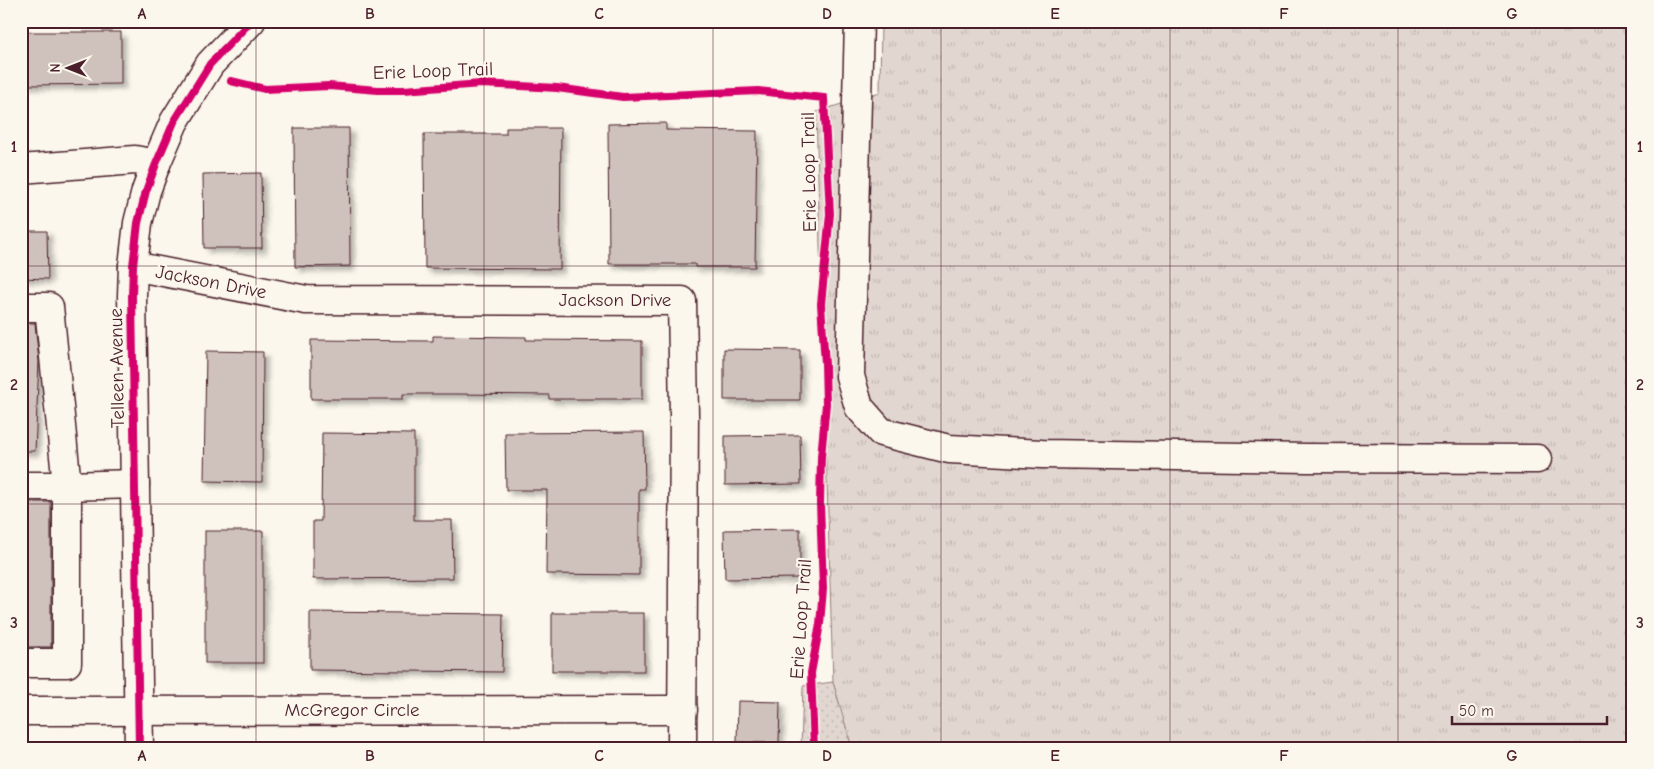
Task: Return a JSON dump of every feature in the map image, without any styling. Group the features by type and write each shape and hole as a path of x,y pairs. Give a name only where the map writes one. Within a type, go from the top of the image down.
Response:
{"street":[{"path":"859,21 850,376 859,407 881,432 950,449 1042,454 1537,459"},
{"name":"Telleen Avenue","path":"138,748 133,266 138,223 146,191 174,122 210,64 244,23"},
{"path":"21,169 135,160 156,164"},
{"name":"Jackson Drive","path":"133,266 306,300 682,301 684,415 682,748"},
{"path":"21,307 49,307 67,486 67,663 21,663"},
{"path":"21,486 135,484"},
{"name":"McGregor Circle","path":"21,711 683,710"}],"green space":[{"path":"881,21 1633,21 1633,748 852,748 833,682 816,112 880,92"},
{"path":"833,682 852,748 801,748 803,686"}],"building":[{"path":"26,32 121,32 121,84 26,85"},
{"path":"666,123 666,130 757,131 755,267 695,267 695,264 609,264 608,124"},
{"path":"294,128 349,128 350,266 295,267"},
{"path":"506,128 561,128 560,269 425,268 424,134 506,134"},
{"path":"261,173 262,248 204,248 203,174"},
{"path":"21,231 47,231 48,279 21,278"},
{"path":"21,323 35,323 39,361 35,451 21,451"},
{"path":"433,336 526,337 526,340 642,341 642,399 549,399 549,395 403,394 403,399 311,399 311,340 433,341"},
{"path":"724,349 800,350 800,400 724,400"},
{"path":"206,351 263,352 262,482 204,481"},
{"path":"644,432 645,489 639,489 639,575 546,574 547,490 506,490 505,433"},
{"path":"322,433 414,434 414,520 452,520 453,578 313,579 313,521 321,521"},
{"path":"800,435 801,484 725,485 725,436"},
{"path":"21,502 51,502 51,647 21,647"},
{"path":"800,529 800,578 725,579 724,530"},
{"path":"205,531 263,531 263,663 205,663"},
{"path":"310,612 503,614 502,672 310,670"},
{"path":"552,613 644,613 644,671 552,671"},
{"path":"738,701 780,702 779,743 737,742"}],"cycle path":[{"path":"139,748 132,296 138,223 146,191 174,122 210,64 251,21"},
{"name":"Erie Loop Trail","path":"231,81 265,89 329,86 404,90 481,84 557,88 623,97 758,91 824,98 830,214 821,304 826,404 821,457 820,503 823,589 820,624 811,673 814,748"}]}
